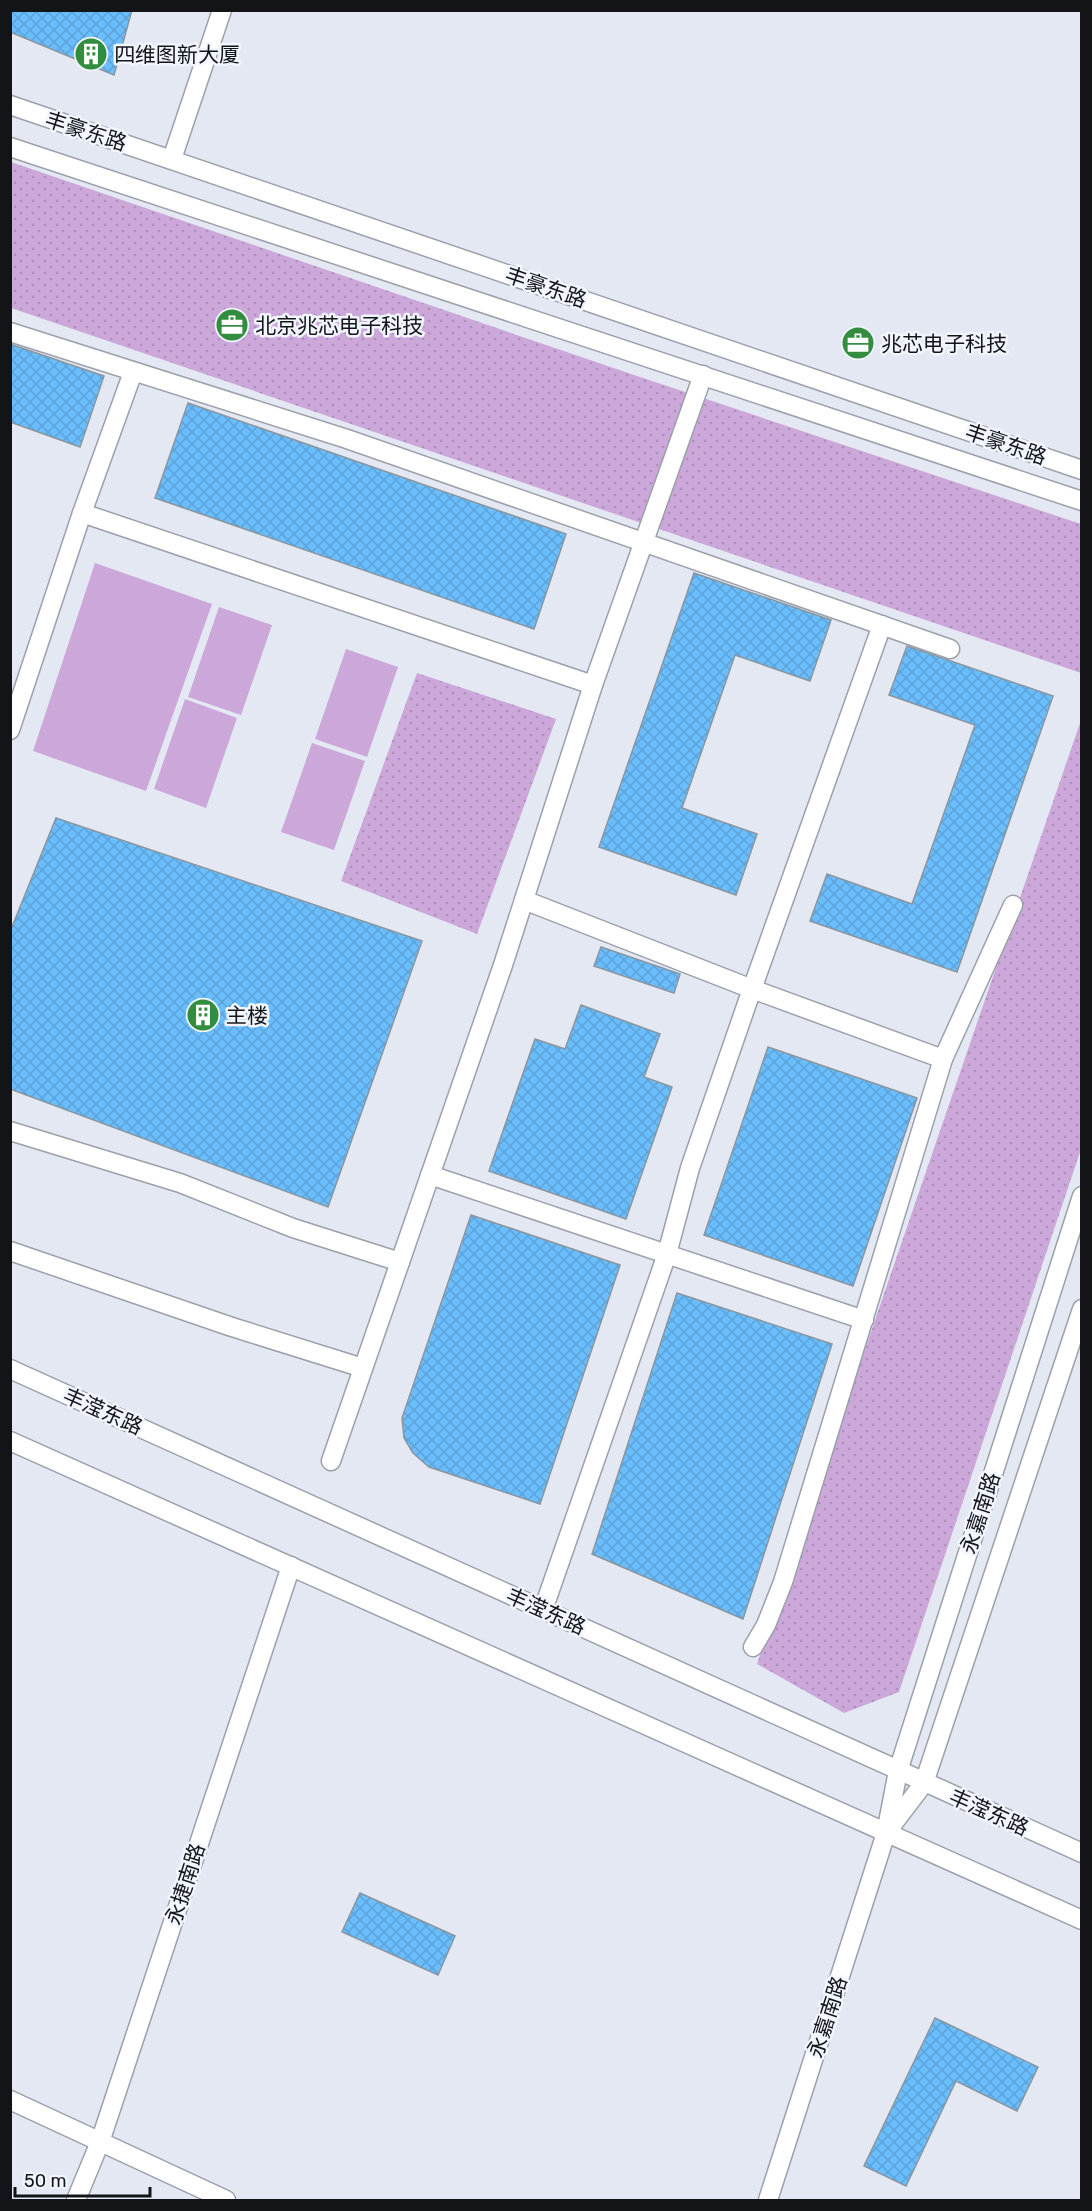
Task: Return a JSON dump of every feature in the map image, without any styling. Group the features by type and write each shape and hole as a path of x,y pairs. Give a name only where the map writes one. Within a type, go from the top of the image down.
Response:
{"street":[{"path":"172,159 222,10"},
{"name":"丰豪东路","path":"10,105 1082,470"},
{"name":"丰豪东路","path":"10,147 1082,501"},
{"path":"10,332 346,440 950,649"},
{"path":"10,730 13,712 133,372"},
{"path":"331,1461 524,900 593,686 703,375"},
{"path":"82,513 593,686"},
{"path":"543,1610 667,1254 690,1168 882,624"},
{"path":"524,900 752,989 944,1059"},
{"path":"753,1647 766,1626 783,1582 944,1059 1013,905"},
{"path":"10,1131 180,1183 292,1228 400,1262"},
{"path":"430,1175 864,1320"},
{"name":"永嘉南路","path":"768,2200 886,1833 898,1771 1082,1196"},
{"path":"10,1251 232,1327 363,1368"},
{"name":"永嘉南路","path":"886,1833 924,1783 1078,1334 1082,1309"},
{"name":"丰滢东路","path":"10,1369 1082,1853"},
{"path":"10,1441 1082,1920"},
{"name":"永捷南路","path":"76,2200 100,2142 291,1566"},
{"path":"10,2100 226,2200"}],"shaded area":[{"path":"11,162 637,376 1081,524 1081,673 11,308"},
{"path":"95,563 212,604 146,791 33,751"},
{"path":"219,607 272,625 241,715 188,697"},
{"path":"346,649 398,667 367,757 315,739"},
{"path":"417,673 556,719 477,934 341,881"},
{"path":"185,699 237,718 206,808 154,789"},
{"path":"1081,720 1081,1149 899,1692 844,1713 757,1664"},
{"path":"312,743 365,761 334,850 281,832"}],"building":[{"name":"四维图新大厦","path":"10,10 132,10 114,75 10,32"},
{"path":"10,344 104,376 80,447 10,422"},
{"path":"188,403 566,534 534,629 155,498"},
{"path":"694,573 831,620 810,681 735,655 682,808 757,834 736,895 599,847"},
{"path":"907,646 1053,696 957,972 810,921 827,874 912,904 975,725 889,695"},
{"name":"主楼","path":"56,818 422,941 328,1207 10,1089 10,932"},
{"path":"601,947 680,974 674,993 594,966"},
{"path":"581,1005 660,1034 644,1077 672,1087 626,1219 489,1171 535,1039 565,1049"},
{"path":"768,1047 917,1098 853,1286 704,1235"},
{"path":"471,1215 620,1265 540,1504 429,1467 413,1453 404,1438 402,1418"},
{"path":"677,1293 832,1344 743,1619 592,1554"},
{"path":"360,1893 455,1936 438,1975 342,1932"},
{"path":"935,2018 1038,2067 1017,2111 956,2081 906,2186 864,2166"}],"place":[{"name":"四维图新大厦","path":"91,54"},
{"name":"北京兆芯电子科技","path":"232,325"},
{"name":"兆芯电子科技","path":"858,343"},
{"name":"主楼","path":"203,1015"}]}
